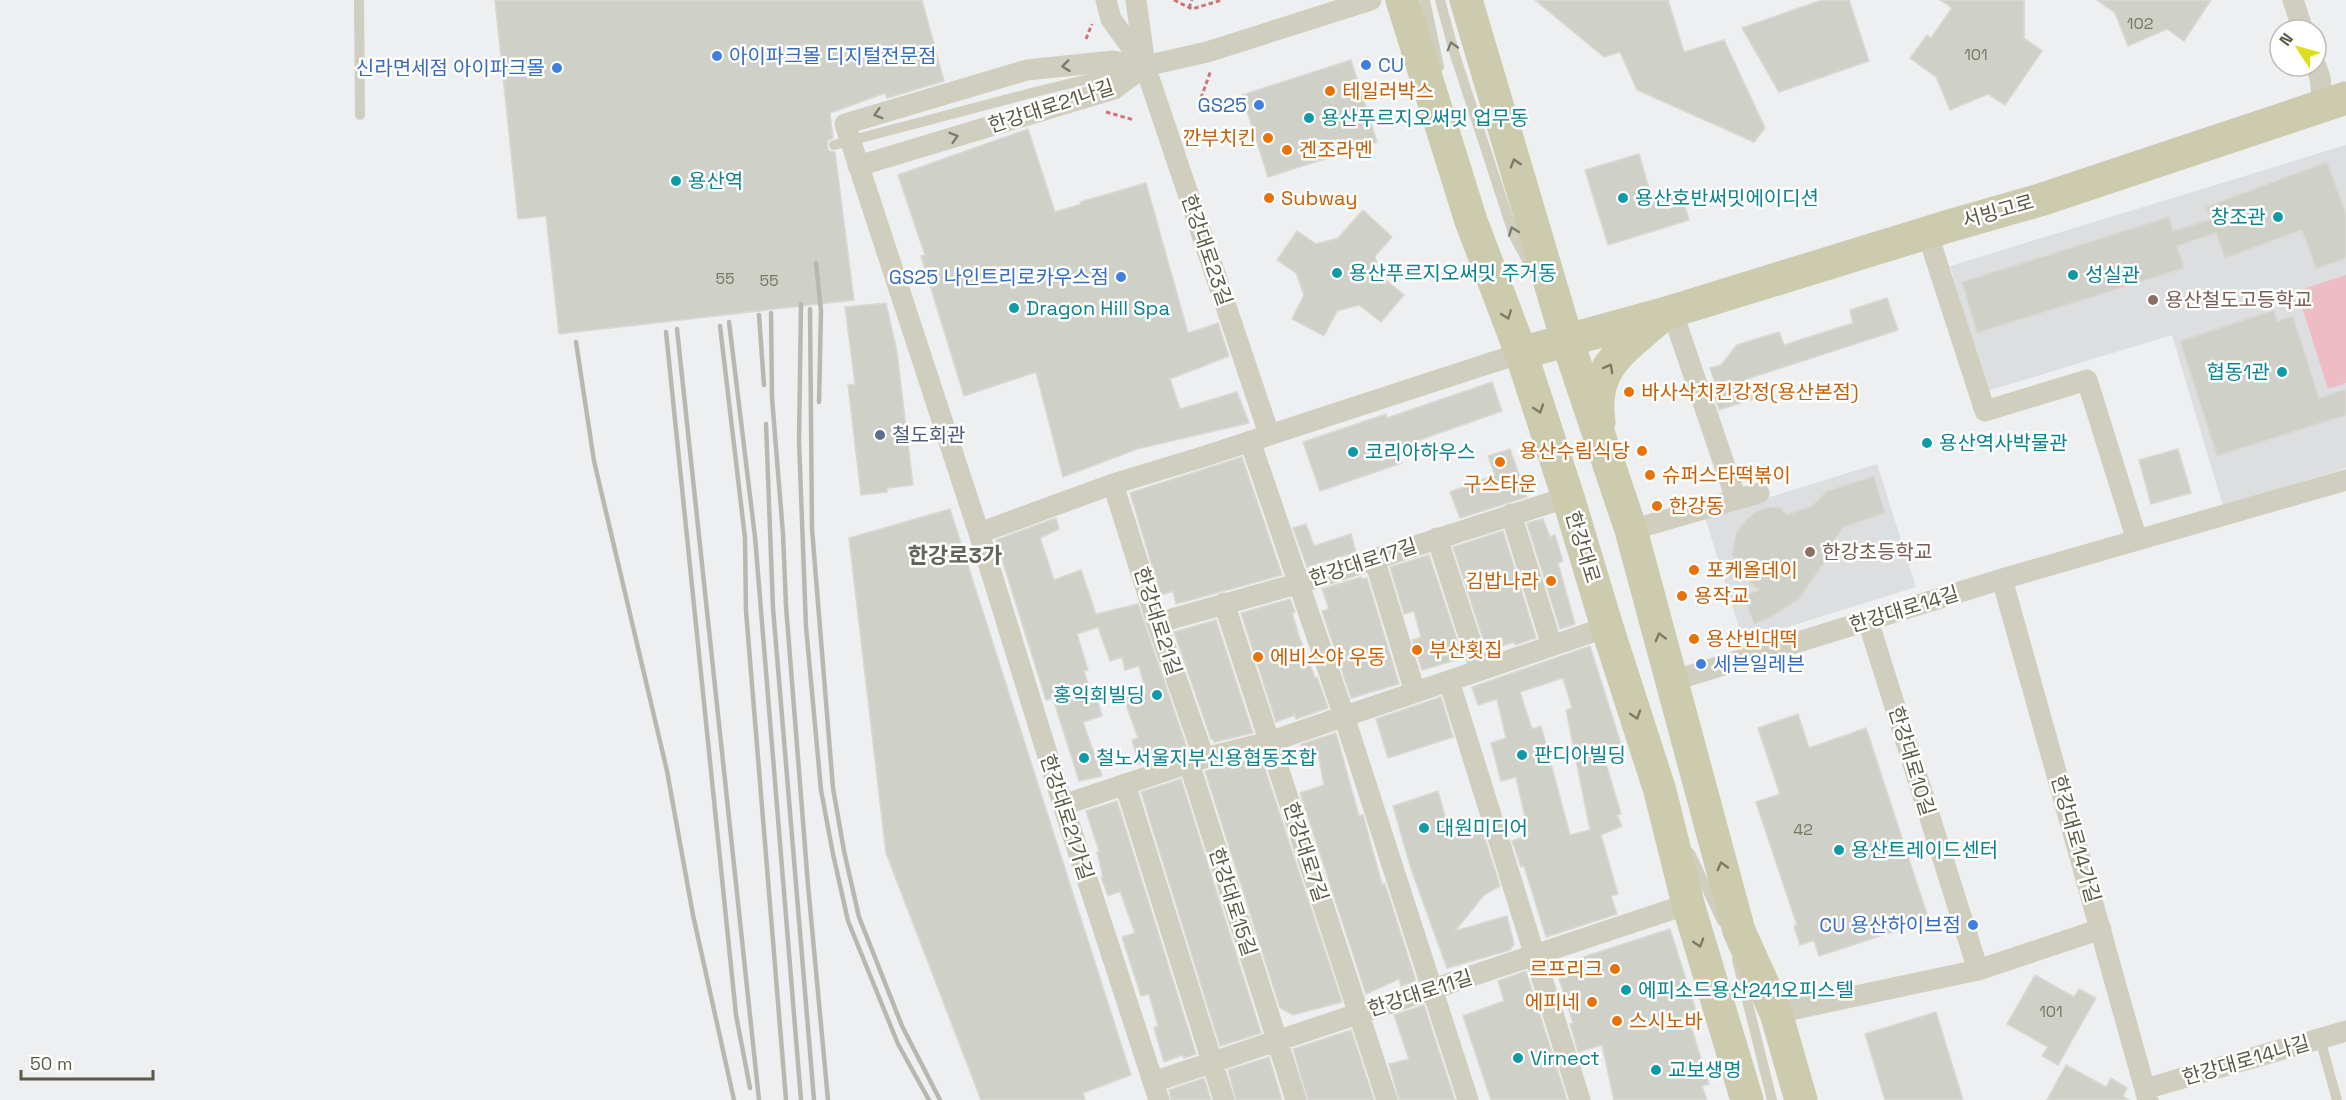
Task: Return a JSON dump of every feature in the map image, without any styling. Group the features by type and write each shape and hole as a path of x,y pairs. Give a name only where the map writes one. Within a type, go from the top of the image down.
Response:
{"main road":[{"name":"한강대로","path":"1402,0 1471,221 1521,353 1568,497 1660,791 1688,904 1747,1100"},
{"path":"1466,0 1567,340 1631,530 1672,681 1736,943 1776,1013 1802,1100"},
{"name":"서빙고로","path":"1521,353 1667,313 1927,232 2040,200 2334,102"},
{"path":"1602,444 1598,400 1602,382 1611,362 1667,313"}],"street":[{"name":"한강대로23길","path":"1106,0 1111,19 1145,66"},
{"name":"한강대로23길","path":"1136,0 1145,66 1259,437"},
{"path":"1145,66 1206,52 1371,0"},
{"path":"2293,0 2299,18"},
{"name":"한강대로21나길","path":"979,533 845,124 1027,70 1113,61 1145,66"},
{"name":"한강대로21나길","path":"858,166 1114,89 1145,66"},
{"name":"서빙고로","path":"2320,78 2334,102"},
{"path":"1927,232 1985,411 2087,380 2137,540"},
{"path":"1667,313 1736,499"},
{"path":"979,533 1113,484 1521,353"},
{"path":"1259,437 1300,583 1468,1100"},
{"name":"한강대로14길","path":"1672,681 2002,579 2346,480"},
{"name":"한강대로21길","path":"1113,484 1157,623 1196,761"},
{"path":"1631,530 1759,493"},
{"name":"한강대로17길","path":"1157,623 1300,583 1568,497"},
{"path":"1511,514 1552,646"},
{"name":"한강대로21가길","path":"979,533 1063,805 1156,1091"},
{"path":"1437,538 1480,670"},
{"path":"1374,558 1415,692"},
{"name":"한강대로14가길","path":"2002,579 2147,1094"},
{"name":"한강대로7길","path":"1224,603 1387,1100"},
{"name":"한강대로10길","path":"1868,621 1978,970"},
{"path":"1063,805 1196,761 1269,741 1607,627"},
{"path":"1449,681 1580,1100"},
{"name":"한강대로15길","path":"1196,761 1277,1040"},
{"path":"1125,784 1224,1100"},
{"name":"한강대로11길","path":"1156,1091 1211,1063 1688,904"},
{"path":"1776,1013 1978,970 2101,929"},
{"name":"한강대로14나길","path":"2147,1094 2346,1031"},
{"path":"1277,1040 1296,1100"}],"lane":[{"path":"360,0 360,115"},
{"path":"1425,0 1442,81"},
{"path":"1440,0 1455,55 1514,236 1567,340"},
{"path":"834,145 1039,91 1145,66"},
{"path":"1447,104 1471,221"},
{"path":"1660,791 1736,943 1778,1100"},
{"path":"1736,943 1772,1100"},
{"path":"2320,1039 2337,1100"}],"path":[{"path":"1174,0 1192,9 1222,0"},
{"path":"1189,8 1192,0"},
{"path":"1202,98 1212,68"},
{"path":"1106,112 1134,120"}],"shaded area":[{"name":"용산철도고등학교","path":"2346,145 2346,468 2223,506 2172,335 1987,391 1950,266"},
{"path":"2346,275 2346,383 2328,389 2297,291"},
{"name":"한강초등학교","path":"1877,464 1916,587 1743,641 1705,517"}],"building":[{"name":"용산역","path":"495,0 922,0 944,81 887,98 885,93 830,113 833,138 828,140 827,146 829,151 835,152 854,300 559,334 546,216 518,219"},
{"path":"1535,0 1668,0 1684,52 1724,40 1765,128 1754,142 1637,90 1620,52 1604,57"},
{"path":"1822,0 1849,0 1869,61 1779,92 1742,28"},
{"path":"1940,0 2024,0 2024,38 2042,51 2005,105 1988,94 1950,110 1936,77 1910,58 1927,35 1931,38 1952,8"},
{"path":"2097,0 2211,0 2184,41 2167,29 2128,46 2115,13"},
{"name":"용산푸르지오써밋 업무동","path":"1351,60 1377,142 1268,177 1242,95"},
{"path":"1028,129 1055,212 1081,204 1080,202 1146,183 1188,333 1218,323 1229,356 1170,379 1180,409 1237,392 1249,423 1137,449 1063,477 1036,372 964,396 921,256 925,255 898,175"},
{"name":"용산호반써밋에이디션","path":"1639,154 1653,202 1681,193 1689,220 1608,245 1585,170"},
{"path":"2327,162 2346,214 2346,258 2316,269 2302,230 2225,258 2216,233 2177,246 2184,268 1977,333 1962,282 2169,217 2173,231 2211,219 2206,207"},
{"name":"용산푸르지오써밋 주거동","path":"1363,210 1392,237 1375,256 1379,274 1404,295 1381,322 1359,305 1337,311 1324,336 1292,319 1304,295 1296,273 1277,260 1297,231 1316,244 1338,238"},
{"path":"1887,298 1898,330 1747,379 1753,399 1719,410 1713,391 1717,389 1710,368 1721,365 1737,345 1779,332 1784,345 1853,323 1850,310"},
{"name":"철도회관","path":"886,303 897,352 913,485 887,488 887,492 861,495 848,385 855,384 845,307"},
{"path":"2274,310 2277,321 2293,316 2319,398 2346,389 2346,415 2217,456 2180,341"},
{"path":"1492,382 1502,411 1397,448 1402,463 1320,491 1303,442 1386,414 1387,418"},
{"path":"1510,449 1527,497 1460,518 1450,492 1495,475 1488,456"},
{"path":"2178,449 2191,493 2151,504 2139,460"},
{"path":"1242,457 1282,575 1176,604 1173,591 1161,595 1130,493"},
{"path":"1874,476 1885,513 1844,527 1828,548 1825,561 1799,599 1771,617 1754,624 1744,596 1759,590 1738,571 1732,555 1736,533 1746,520 1756,512 1768,507 1781,508 1786,515 1812,506 1827,491"},
{"path":"950,509 1131,1075 1083,1093 1085,1100 981,1100 886,853 849,538"},
{"path":"1056,518 1059,529 1040,538 1054,580 1081,570 1096,614 1138,604 1187,748 1139,764 1132,740 1138,738 1124,699 1146,692 1139,666 1125,670 1122,657 1110,661 1098,627 1077,634 1088,670 1084,671 1093,700 1097,699 1102,716 1083,722 1102,776 1079,781 1053,698 1046,700 996,540"},
{"path":"1543,519 1550,537 1555,535 1563,561 1558,563 1575,624 1560,629 1527,523"},
{"path":"1306,524 1314,546 1351,534 1356,552 1307,567 1293,528"},
{"path":"1503,531 1536,638 1487,651 1453,547"},
{"path":"1429,555 1463,658 1422,670 1412,640 1421,637 1414,611 1404,614 1390,567"},
{"path":"1361,577 1362,579 1367,578 1399,684 1351,698 1322,611 1329,609 1322,589"},
{"path":"1290,599 1299,636 1328,708 1296,719 1295,715 1276,722 1241,613"},
{"path":"1216,620 1253,733 1214,742 1174,632"},
{"path":"1590,646 1621,744 1602,750 1621,814 1617,815 1622,826 1601,835 1618,894 1611,896 1617,914 1546,937 1524,866 1521,867 1512,841 1529,835 1516,777 1501,781 1491,743 1506,738 1497,699 1478,705 1472,687","holes":["1563,678 1572,708 1566,710 1590,830 1570,835 1541,726 1532,729 1520,692"]},
{"path":"1441,697 1453,737 1388,758 1376,719"},
{"name":"용산트레이드센터","path":"1798,714 1809,748 1866,728 1929,920 1819,956 1814,940 1800,945 1794,926 1797,925 1756,802 1780,794 1758,728"},
{"path":"1336,733 1359,816 1363,815 1382,884 1385,884 1416,981 1401,986 1399,979 1366,994 1300,793 1324,785 1318,753 1316,754 1315,751 1304,755 1301,744"},
{"path":"1261,757 1342,1002 1293,1015 1280,1008 1205,771"},
{"path":"1181,779 1261,1033 1220,1046 1141,792"},
{"path":"1438,791 1451,837 1481,826 1500,886 1484,895 1455,931 1507,916 1514,944 1510,950 1447,968 1411,869 1393,806"},
{"path":"1117,801 1196,1054 1184,1058 1182,1055 1164,1062 1154,1028 1158,1026 1149,994 1141,996 1122,937 1135,933 1120,891 1108,896 1101,877 1103,877 1097,852 1099,851 1086,811"},
{"name":"에피소드용산241오피스텔","path":"1670,929 1697,1014 1688,1017 1709,1084 1702,1086 1707,1100 1614,1100 1602,1045 1578,1052 1570,1024 1573,1023 1555,966"},
{"path":"1526,971 1567,1100 1491,1100 1463,1016 1504,1001 1498,981"},
{"path":"2035,975 2074,997 2079,989 2096,998 2058,1065 2042,1056 2048,1047 2007,1024"},
{"path":"1424,1005 1455,1100 1399,1100 1389,1064 1409,1059 1394,1015"},
{"path":"1936,1012 1963,1100 1885,1100 1865,1034"},
{"path":"1351,1030 1374,1100 1308,1100 1293,1049"},
{"path":"1269,1057 1282,1100 1236,1100 1228,1070"},
{"path":"2066,1065 2106,1087 2111,1078 2127,1088 2123,1096 2129,1100 2047,1100"},
{"path":"1204,1078 1211,1100 1171,1100 1169,1090"}],"railway":[{"path":"816,263 821,311 819,402"},
{"path":"801,304 799,441 806,627 821,790 848,921 898,1044 929,1100"},
{"path":"810,309 812,529 833,788 859,917 902,1026 940,1100"},
{"path":"771,313 772,398 783,534 786,606 828,1100"},
{"path":"759,315 764,385"},
{"path":"729,322 755,537 801,1100"},
{"path":"720,326 745,538 746,611 786,1100"},
{"path":"677,329 759,1100"},
{"path":"666,332 736,1015 750,1088"},
{"path":"576,342 594,461 667,771 693,915 734,1100"},
{"path":"766,424 773,608 814,1100"}],"place":[{"name":"아이파크몰 디지털전문점","path":"717,56"},
{"name":"CU","path":"1366,65"},
{"name":"신라면세점 아이파크몰","path":"557,68"},
{"name":"테일러박스","path":"1330,91"},
{"name":"GS25","path":"1259,105"},
{"name":"용산푸르지오써밋 업무동","path":"1309,118"},
{"name":"깐부치킨","path":"1268,138"},
{"name":"겐조라멘","path":"1287,150"},
{"name":"용산역","path":"676,181"},
{"name":"Subway","path":"1269,198"},
{"name":"용산호반써밋에이디션","path":"1623,198"},
{"name":"창조관","path":"2278,217"},
{"name":"용산푸르지오써밋 주거동","path":"1337,273"},
{"name":"성실관","path":"2073,275"},
{"name":"GS25 나인트리로카우스점","path":"1121,277"},
{"name":"용산철도고등학교","path":"2153,300"},
{"name":"Dragon Hill Spa","path":"1014,308"},
{"name":"협동1관","path":"2282,372"},
{"name":"바사삭치킨강정(용산본점)","path":"1629,392"},
{"name":"철도회관","path":"880,435"},
{"name":"용산역사박물관","path":"1927,443"},
{"name":"용산수림식당","path":"1642,451"},
{"name":"코리아하우스","path":"1353,452"},
{"name":"구스타운","path":"1500,462"},
{"name":"슈퍼스타떡볶이","path":"1650,475"},
{"name":"한강동","path":"1657,506"},
{"name":"한강초등학교","path":"1810,552"},
{"name":"포케올데이","path":"1694,570"},
{"name":"김밥나라","path":"1551,581"},
{"name":"용작교","path":"1682,596"},
{"name":"용산빈대떡","path":"1694,639"},
{"name":"부산횟집","path":"1417,650"},
{"name":"에비스야 우동","path":"1258,657"},
{"name":"세븐일레븐","path":"1701,664"},
{"name":"홍익회빌딩","path":"1157,695"},
{"name":"판디아빌딩","path":"1522,755"},
{"name":"철노서울지부신용협동조합","path":"1084,758"},
{"name":"대원미디어","path":"1424,828"},
{"name":"용산트레이드센터","path":"1839,850"},
{"name":"CU 용산하이브점","path":"1973,925"},
{"name":"르프리크","path":"1615,969"},
{"name":"에피소드용산241오피스텔","path":"1626,990"},
{"name":"에피네","path":"1592,1002"},
{"name":"스시노바","path":"1617,1021"},
{"name":"Virnect","path":"1518,1058"},
{"name":"교보생명","path":"1656,1070"}],"district":[{"name":"한강로3가","path":"955,555"}]}
